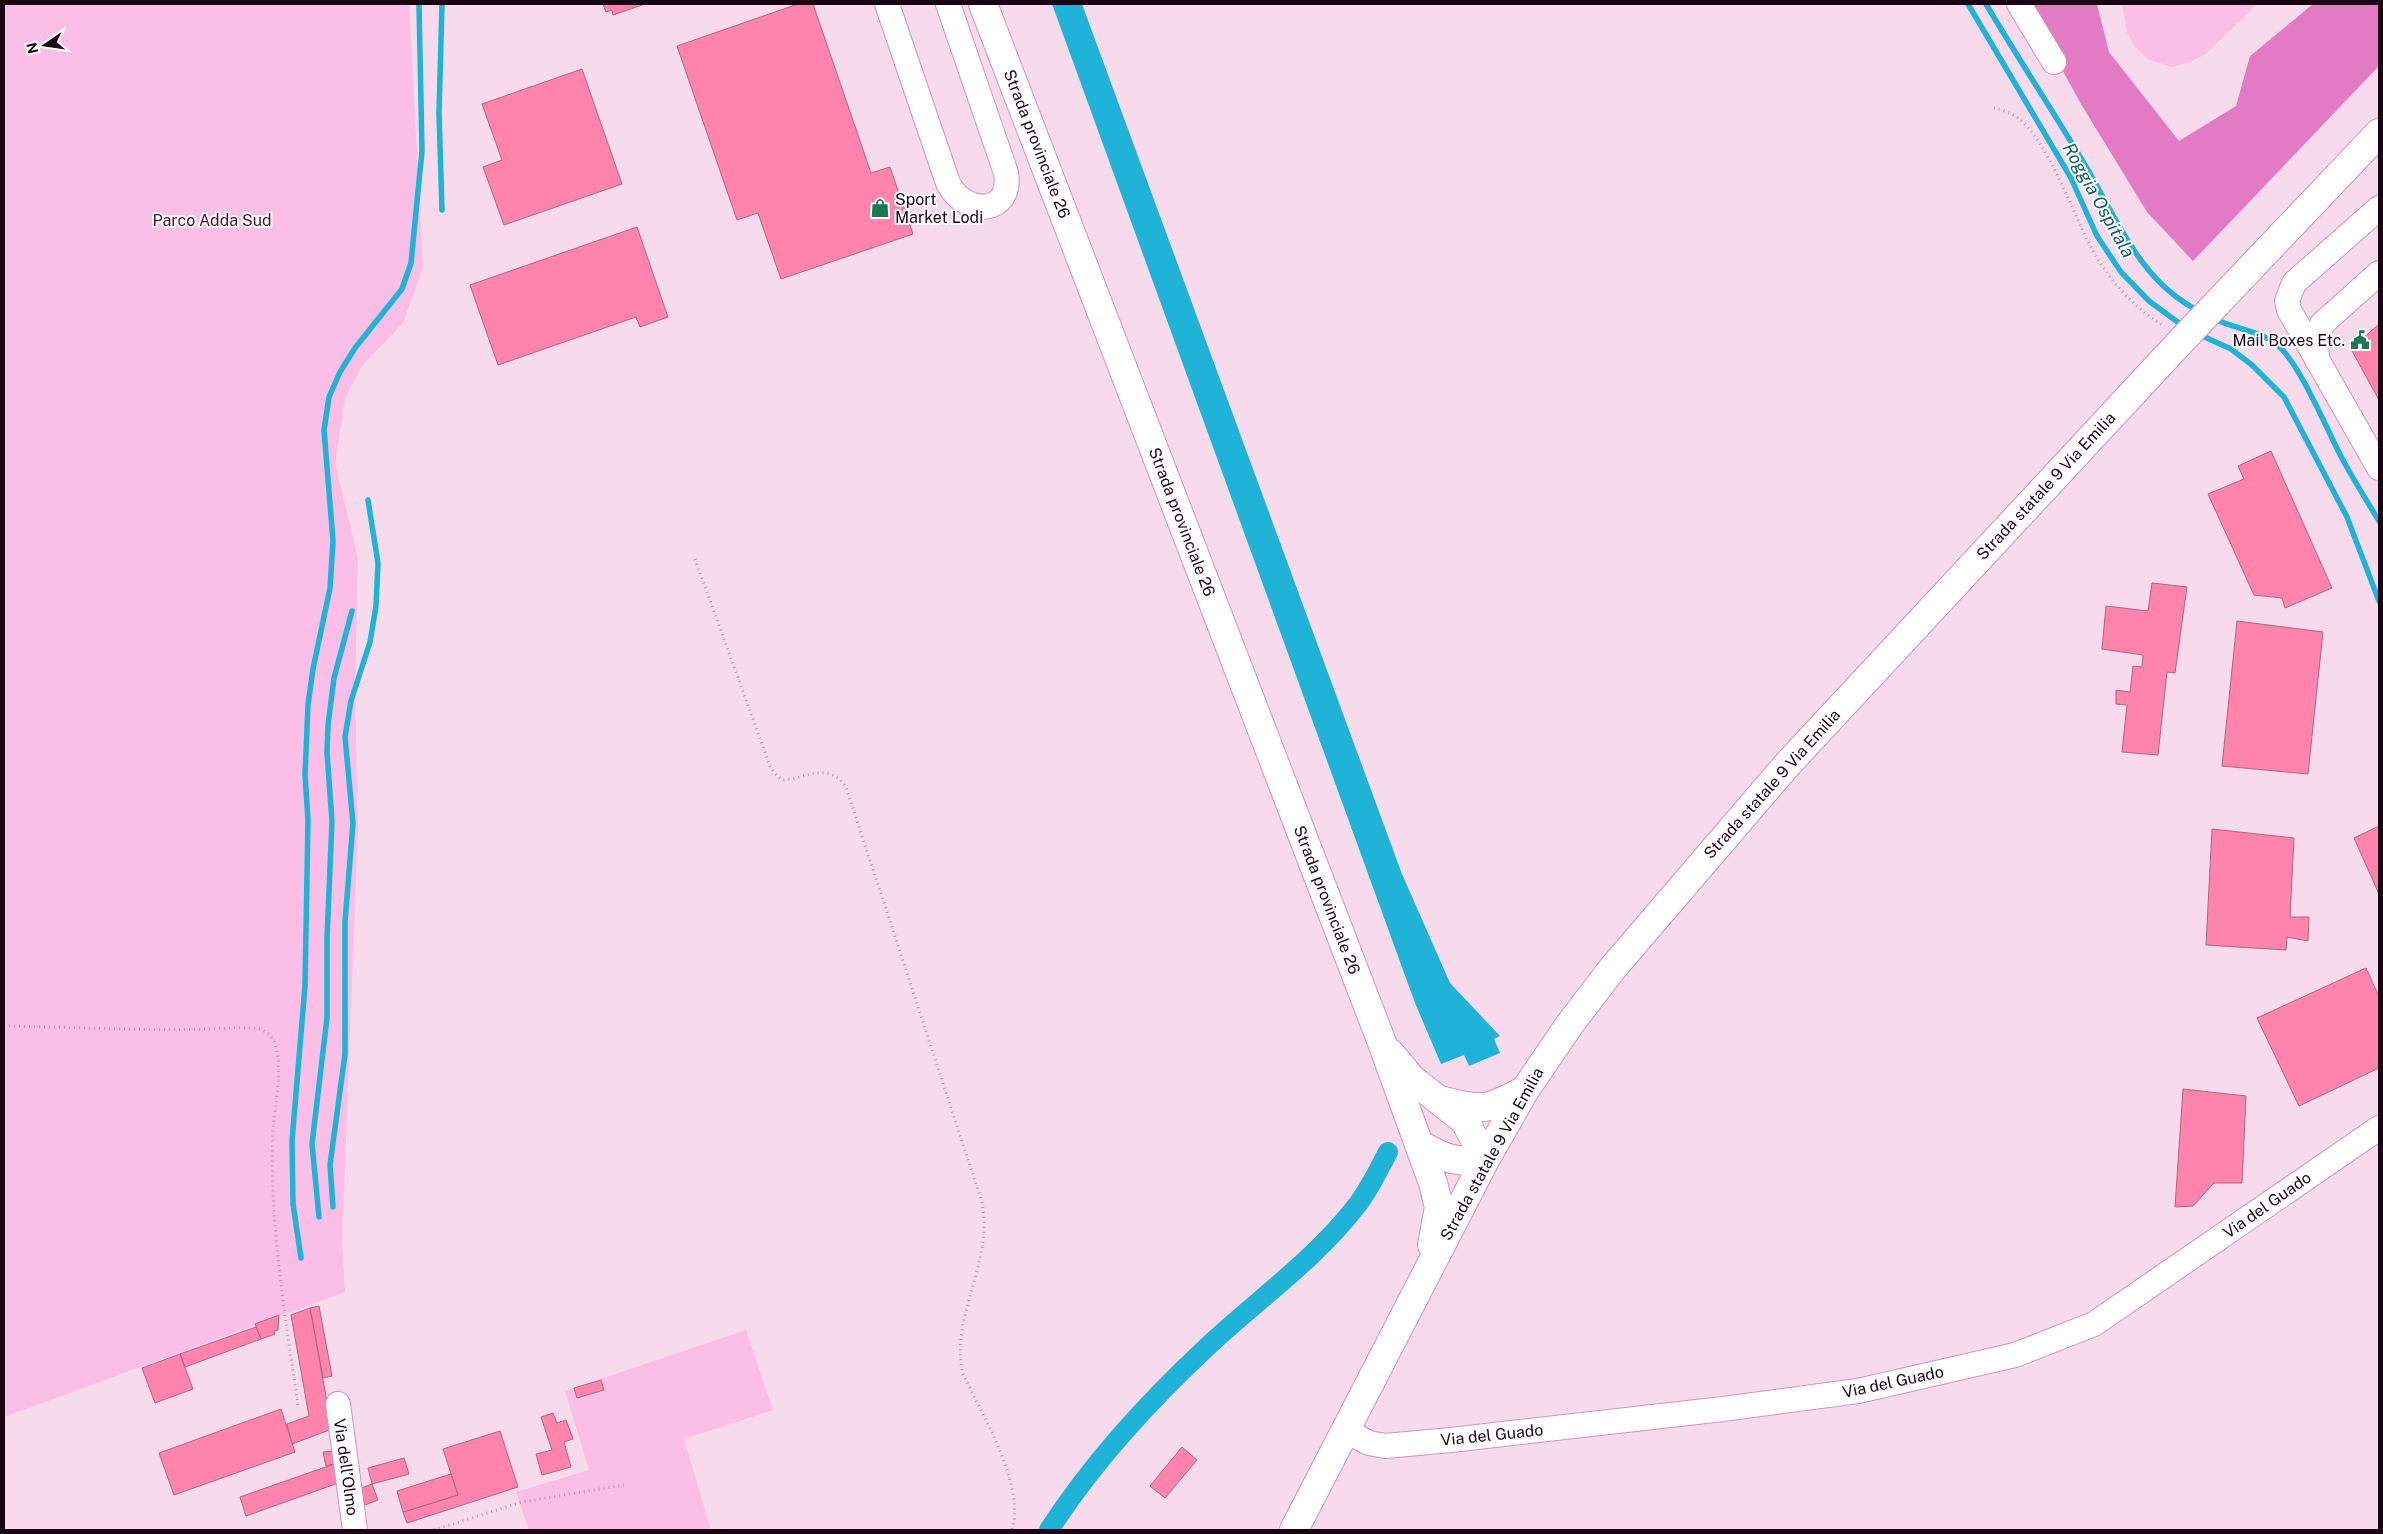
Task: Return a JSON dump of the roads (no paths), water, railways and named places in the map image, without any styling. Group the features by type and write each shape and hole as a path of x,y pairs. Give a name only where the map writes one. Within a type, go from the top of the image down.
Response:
{"main road":[{"name":"Strada provinciale 26","path":"983,4 1380,1040 1395,1085 1421,1145 1439,1207 1436,1232 1417,1292"},
{"name":"Strada statale 9 Via Emilia","path":"1294,1530 1485,1160 1525,1090 1570,1024 1612,969 1786,766 2186,336 2379,133"},
{"name":"Strada provinciale 26","path":"1380,1040 1412,1079 1465,1120 1485,1160"},
{"name":"Strada provinciale 26","path":"1436,1099 1473,1109 1492,1106 1525,1090"},
{"path":"1421,1145 1444,1158 1465,1162 1485,1160"}],"street":[{"path":"887,4 948,183 954,195 962,202 973,206 985,206 996,202 1004,195 1008,186 1007,179 948,4"},
{"path":"2019,4 2054,62"},
{"path":"2379,208 2294,283 2287,300 2289,310 2379,468"},
{"path":"2317,360 2316,341 2322,324 2328,316 2379,273"},
{"path":"2294,283 2293,299 2304,315 2310,318 2328,316"},
{"name":"Via del Guado","path":"1345,1430 1369,1443 1384,1446 1568,1427 1858,1391 2015,1354 2094,1324 2379,1128"},
{"name":"Via dell’Olmo","path":"338,1404 355,1530"}],"water":[{"path":"1052,4 1082,4 1402,874 1450,983 1500,1036 1494,1039 1500,1053 1469,1066 1464,1055 1441,1064 1415,1003"}],"waterway":[{"path":"301,1258 293,1204 292,1141 305,986 308,820 305,775 308,705 313,669 330,588 333,541 324,430 329,397 340,372 355,348 402,289 411,263 422,151 419,4"},
{"path":"442,4 439,113 442,210"},
{"name":"Roggia Ospitala","path":"1968,4 2071,178 2097,236 2121,272 2149,301 2183,326"},
{"path":"1986,4 2088,170 2133,250 2162,284 2179,299 2199,311"},
{"path":"2212,318 2260,335 2275,343 2284,352 2303,380 2344,462 2379,521"},
{"name":"Roggia Ospitala","path":"2198,334 2231,349 2252,365 2284,397 2347,517 2379,601"},
{"path":"333,1207 330,1165 345,1054 345,922 353,823 345,737 351,701 370,642 376,606 378,563 368,500"},
{"path":"319,1217 312,1144 327,1018 327,938 332,821 327,753 328,725 334,678 352,611"},
{"path":"1049,1530 1084,1480 1122,1434 1164,1389 1226,1330 1305,1261 1342,1224 1366,1192 1388,1152"}],"place":[{"name":"Sport Market Lodi","path":"880,208"},
{"name":"Mail Boxes Etc.","path":"2360,340"}],"park label":[{"name":"Parco Adda Sud","path":"212,220"}]}
